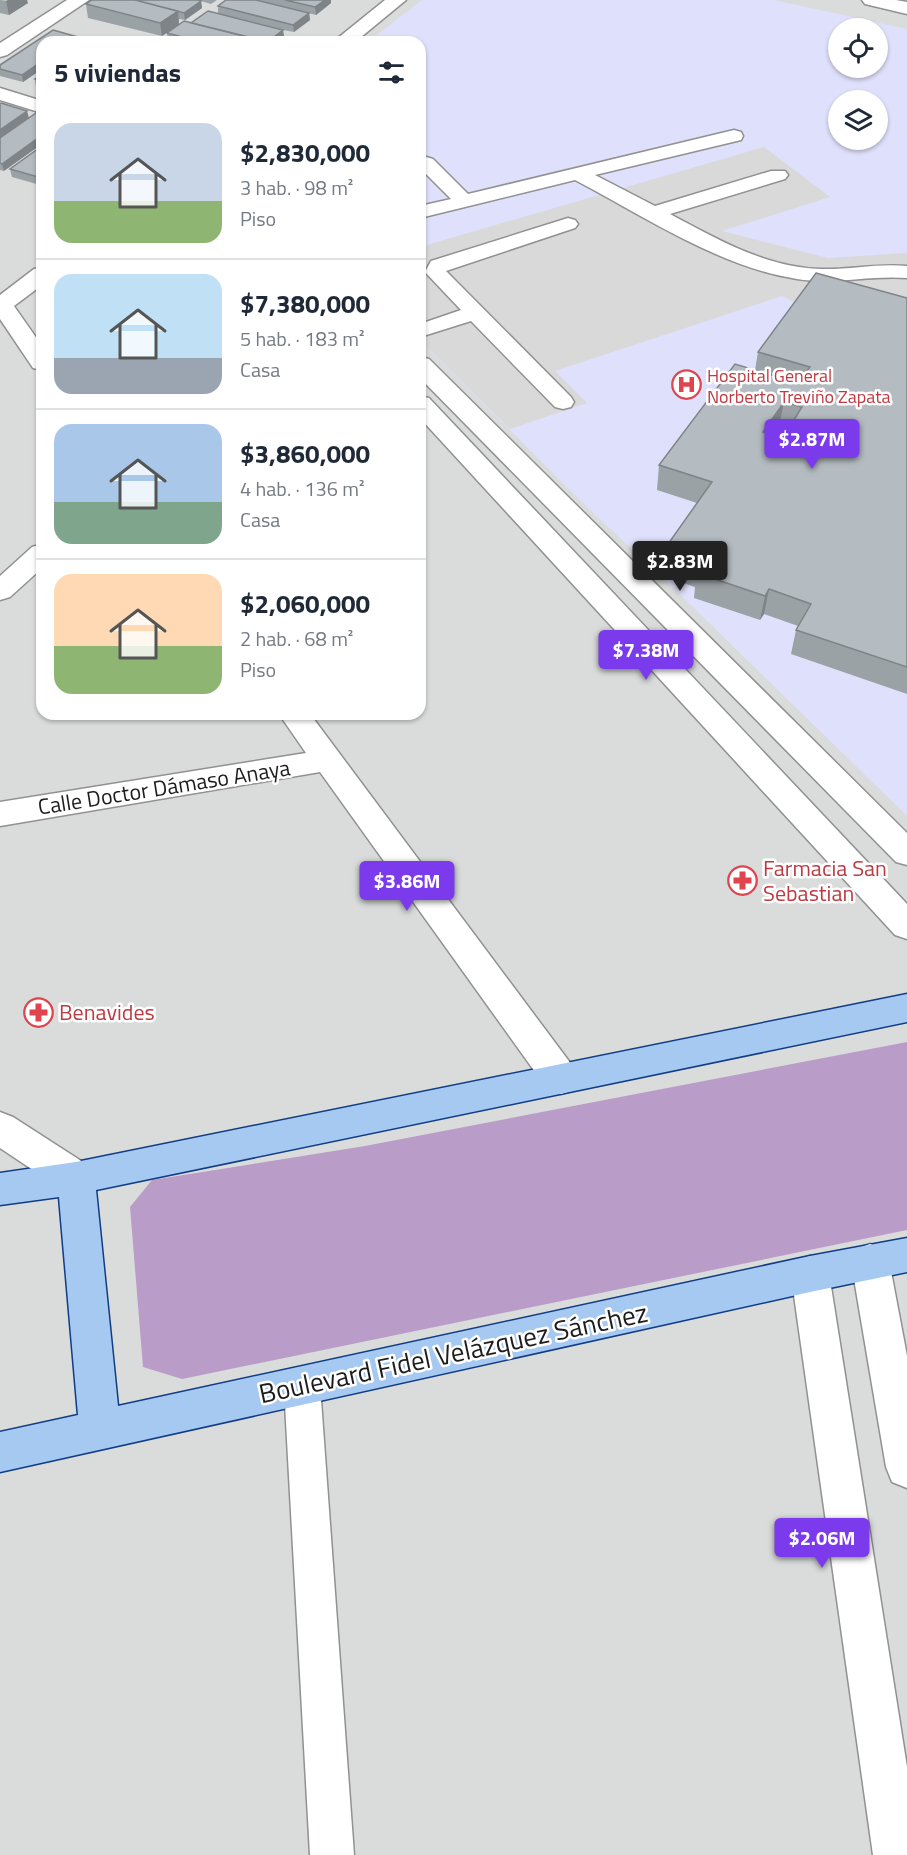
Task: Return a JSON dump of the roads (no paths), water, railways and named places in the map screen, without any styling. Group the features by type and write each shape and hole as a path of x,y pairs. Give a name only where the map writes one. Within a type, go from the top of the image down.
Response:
{"main road":[{"path":"0,1189 76,1178 907,1008"},
{"path":"76,1178 100,1430"},
{"name":"Boulevard Fidel Velázquez Sánchez","path":"0,1452 889,1258"}],"street":[{"path":"0,51 80,0"},
{"path":"351,36 397,0"},
{"path":"871,0 907,8"},
{"path":"0,94 36,105"},
{"path":"36,279 1,305 36,355"},
{"path":"426,370 907,853"},
{"path":"426,409 907,926"},
{"path":"0,591 36,558"},
{"path":"620,618 659,604"},
{"path":"298,720 561,1079"},
{"name":"Calle Doctor Dámaso Anaya","path":"0,814 328,760"},
{"path":"0,1128 76,1178"},
{"path":"889,1258 907,1467"},
{"path":"810,1274 897,1855"}],"lane":[{"path":"426,210 734,136"},
{"path":"426,163 464,201"},
{"path":"579,174 727,253 777,269 818,275 907,272"},
{"path":"653,213 778,175"},
{"path":"563,402 435,272 438,265 568,224"},
{"path":"426,329 474,313"},
{"path":"302,1386 332,1855"}],"place":[{"name":"Hospital General Norberto Treviño Zapata","path":"686,385"},
{"name":"Farmacia San Sebastian","path":"742,881"},
{"name":"Benavides","path":"38,1012"}]}
